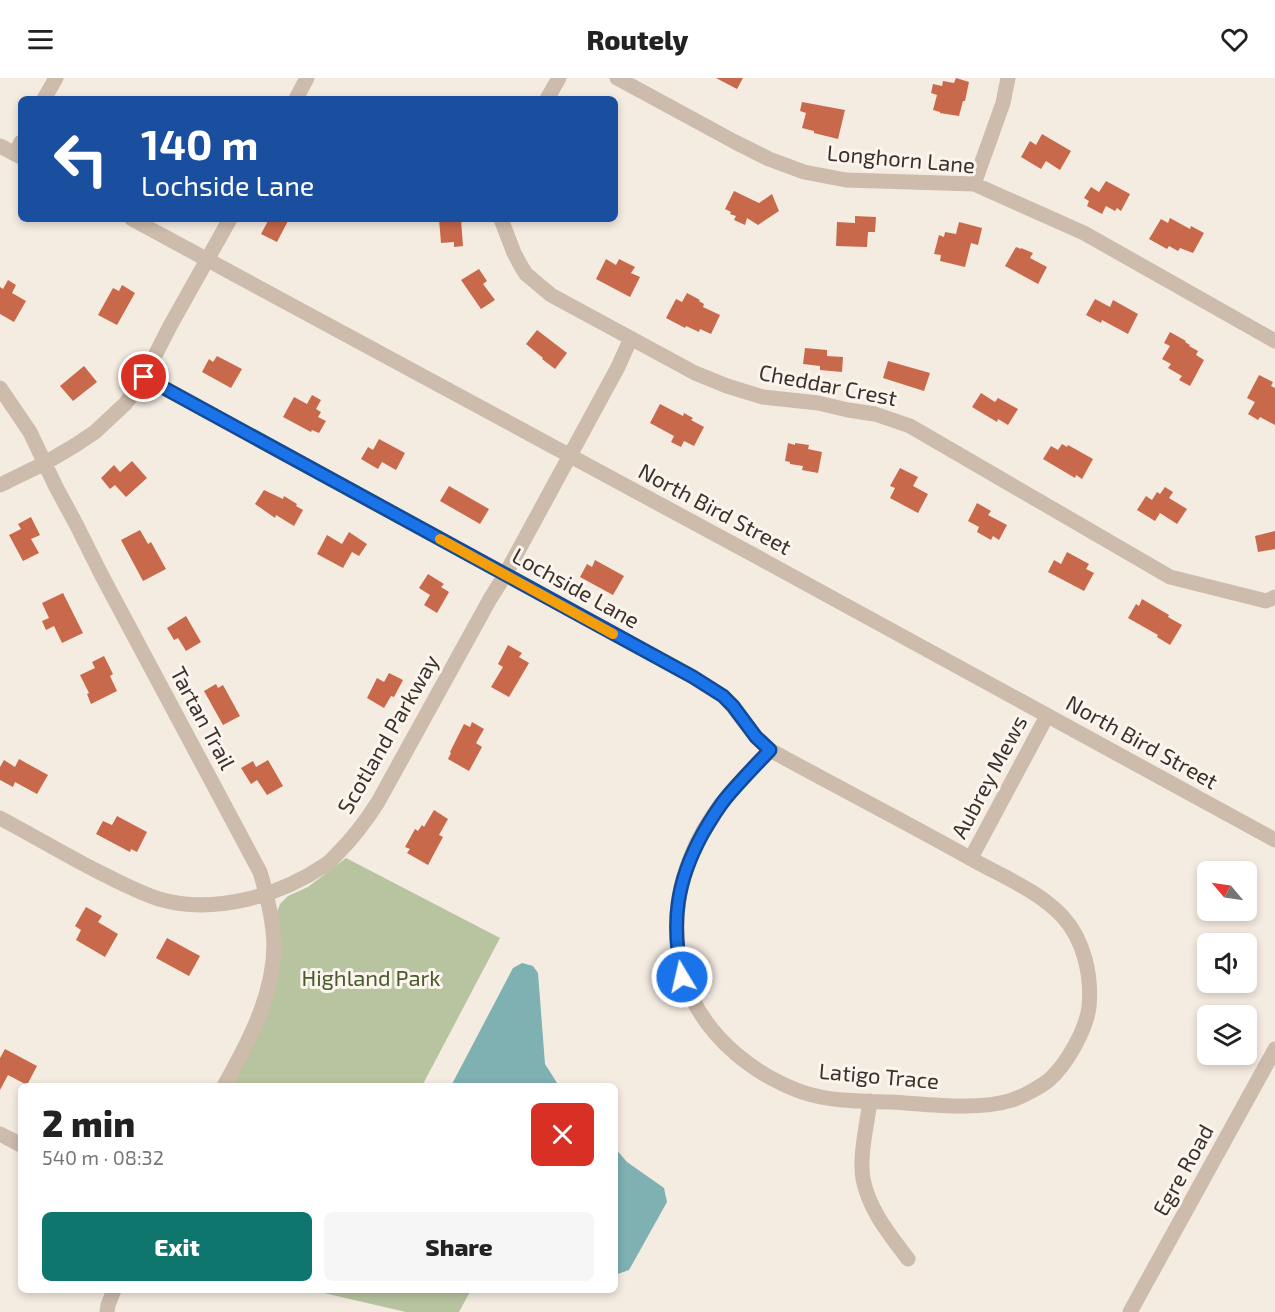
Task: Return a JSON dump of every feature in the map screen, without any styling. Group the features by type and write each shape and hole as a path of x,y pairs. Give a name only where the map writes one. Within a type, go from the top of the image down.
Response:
{"street":[{"path":"46,96 56,78"},
{"path":"298,96 307,78"},
{"path":"549,96 559,78"},
{"name":"Longhorn Lane","path":"617,78 735,142 769,159 804,172 846,180 974,184 1084,233 1275,341"},
{"path":"974,184 1003,103 1008,78"},
{"path":"0,146 18,151"},
{"name":"North Bird Street","path":"137,222 1275,840"},
{"path":"0,485 45,463 95,432 125,404 144,377 228,222"},
{"name":"Cheddar Crest","path":"502,222 514,253 526,274 551,295 695,373 763,397 818,403 893,419 910,426 1170,577 1266,601 1275,597"},
{"name":"Scotland Parkway","path":"0,818 126,886 159,899 180,903 207,904 249,900 290,884 326,864 352,839 378,802 570,456 631,338"},
{"name":"Lochside Lane","path":"144,377 693,677 723,696 756,737 770,750 970,858"},
{"name":"Tartan Trail","path":"0,388 30,432 102,576 260,872 272,922 274,945 270,976 262,1007 225,1083"},
{"name":"Aubrey Mews","path":"970,858 1047,716"},
{"name":"Latigo Trace","path":"770,750 725,799 700,838 686,870 680,891 676,925 682,977 697,1008 712,1031 756,1069 781,1083 805,1093 837,1100 977,1106 1013,1100 1048,1080 1060,1067 1080,1035 1087,1016 1090,981 1085,958 1073,930 1048,903 970,858"},
{"name":"Egre Road","path":"1130,1312 1275,1049"},
{"path":"870,1101 863,1154 863,1179 871,1203 885,1228 909,1259"},
{"path":"0,1134 18,1143"},
{"path":"107,1312 113,1293"}],"green space":[{"name":"Highland Park","path":"346,858 500,938 424,1083 231,1083 258,1034 276,915 280,904 288,896 308,887"},
{"path":"324,1293 469,1293 459,1312 406,1312"}],"water":[{"path":"522,963 533,966 538,973 545,1064 557,1083 453,1083 513,968"},
{"path":"618,1152 627,1162 664,1188 667,1202 629,1270 618,1274"}],"building":[{"path":"716,78 743,78 737,89"},
{"path":"956,78 969,82 959,116 933,110 937,95 931,93 933,84 942,86 943,81 954,83"},
{"path":"802,102 845,110 838,139 802,128 806,113 800,111"},
{"path":"1042,134 1071,151 1060,170 1046,161 1041,169 1021,157 1030,141 1036,145"},
{"path":"1106,181 1130,194 1121,211 1117,208 1115,211 1106,206 1102,214 1087,206 1089,201 1084,198 1091,187 1099,192"},
{"path":"734,191 759,203 772,194 779,211 758,225 747,218 745,225 734,220 736,216 725,209"},
{"path":"855,216 876,217 875,232 868,232 867,247 836,246 837,222 855,223"},
{"path":"1170,218 1190,229 1191,226 1204,233 1193,253 1180,248 1178,251 1169,246 1167,249 1149,239 1161,219 1168,223"},
{"path":"267,222 287,222 277,242 261,234"},
{"path":"439,222 461,222 463,246 454,247 454,242 441,243"},
{"path":"959,222 982,228 978,245 971,243 965,267 940,261 941,255 934,254 939,235 944,237 945,232 956,234"},
{"path":"1016,247 1033,253 1030,258 1047,267 1038,284 1005,266"},
{"path":"606,259 616,265 619,259 635,267 631,273 640,277 630,297 596,279"},
{"path":"479,269 487,281 483,284 495,300 481,309 461,280"},
{"path":"8,280 16,285 12,293 26,301 14,322 0,314 0,287 3,289"},
{"path":"122,285 135,293 117,325 98,315 113,288 119,291"},
{"path":"687,293 700,300 704,304 703,307 720,315 711,334 700,329 699,332 686,326 685,328 666,318 676,299 682,302"},
{"path":"1095,299 1110,307 1113,300 1138,314 1128,334 1102,320 1101,323 1086,315"},
{"path":"537,330 567,353 555,369 526,344"},
{"path":"1170,332 1186,341 1189,346 1198,351 1196,355 1204,360 1190,386 1179,380 1182,376 1168,368 1171,364 1162,359 1170,346 1164,343"},
{"path":"805,348 827,350 827,356 843,357 842,372 820,370 820,366 803,364"},
{"path":"217,356 242,369 231,388 202,372 209,359 213,362"},
{"path":"888,361 930,373 924,391 883,378"},
{"path":"84,366 97,382 73,401 60,386"},
{"path":"1259,375 1273,382 1271,386 1275,388 1275,425 1248,414 1255,402 1247,398"},
{"path":"981,393 995,402 998,398 1018,409 1008,425 998,419 997,422 972,407"},
{"path":"312,395 321,400 316,409 321,412 318,417 326,421 319,433 312,430 311,432 283,417 294,397 307,404"},
{"path":"660,404 683,416 684,413 704,427 694,446 684,441 681,447 671,442 674,436 650,423"},
{"path":"379,439 405,453 396,470 382,462 378,469 361,459 368,447 373,450"},
{"path":"788,443 809,445 808,449 822,452 818,473 802,470 803,466 785,461"},
{"path":"1062,444 1093,459 1082,479 1076,475 1075,478 1043,459 1051,446 1058,450"},
{"path":"132,461 147,478 126,497 115,485 110,489 101,478 114,465 120,472"},
{"path":"900,468 918,477 913,486 928,494 918,513 890,498 895,488 890,486"},
{"path":"449,486 489,509 480,524 440,501"},
{"path":"1165,487 1173,492 1169,498 1187,509 1177,524 1160,513 1155,521 1137,510 1146,496 1152,500 1157,492 1160,494"},
{"path":"264,490 283,499 284,496 303,510 294,526 276,515 275,518 255,504"},
{"path":"977,503 991,511 988,515 1007,525 999,540 993,536 991,540 977,532 979,527 968,521"},
{"path":"31,517 40,535 31,539 39,553 23,561 9,535 21,529 18,524"},
{"path":"140,530 148,544 151,542 166,569 143,581 121,540"},
{"path":"1275,531 1275,549 1258,552 1255,536"},
{"path":"349,532 367,544 359,556 352,552 343,568 317,554 327,535 342,544"},
{"path":"1067,552 1089,564 1086,569 1094,573 1084,591 1048,572 1054,560 1061,564"},
{"path":"595,560 624,576 613,595 580,577 587,564 592,567"},
{"path":"428,574 444,584 441,587 449,592 437,613 424,605 430,595 419,588"},
{"path":"63,593 83,633 62,643 54,626 46,630 42,621 49,618 42,603"},
{"path":"1142,599 1182,625 1170,645 1157,637 1158,635 1128,618 1136,604 1139,606"},
{"path":"186,616 201,642 186,651 178,638 174,640 167,628"},
{"path":"508,645 522,653 519,657 529,663 509,697 491,687 503,667 498,664"},
{"path":"104,656 113,674 110,676 117,691 91,704 87,694 89,693 80,675 95,668 92,662"},
{"path":"389,673 403,680 394,697 391,696 384,708 367,698 377,678 384,682"},
{"path":"216,684 218,688 223,685 240,716 223,725 204,691"},
{"path":"472,722 484,729 476,743 482,747 469,771 448,759 464,724 470,727"},
{"path":"19,759 48,775 37,794 15,782 13,787 0,780 0,767 4,760 15,767"},
{"path":"268,760 283,786 267,795 257,780 251,784 241,768 253,761 256,767"},
{"path":"434,810 448,819 439,835 443,837 428,865 407,853 410,849 405,847 415,829 418,831 422,825 424,827"},
{"path":"117,816 147,832 137,852 131,849 130,852 96,834 103,821 112,825"},
{"path":"86,907 102,916 98,922 118,934 105,957 76,940 81,930 75,926"},
{"path":"167,938 200,956 189,976 156,958"},
{"path":"5,1049 37,1066 28,1083 8,1075 0,1090 0,1058"}],"slow traffic":[{"path":"440,539 613,634"}],"route":[{"path":"144,377 693,677 723,696 733,706 756,737 770,750 725,799 696,847 686,870 680,891 676,925 682,977"}]}
